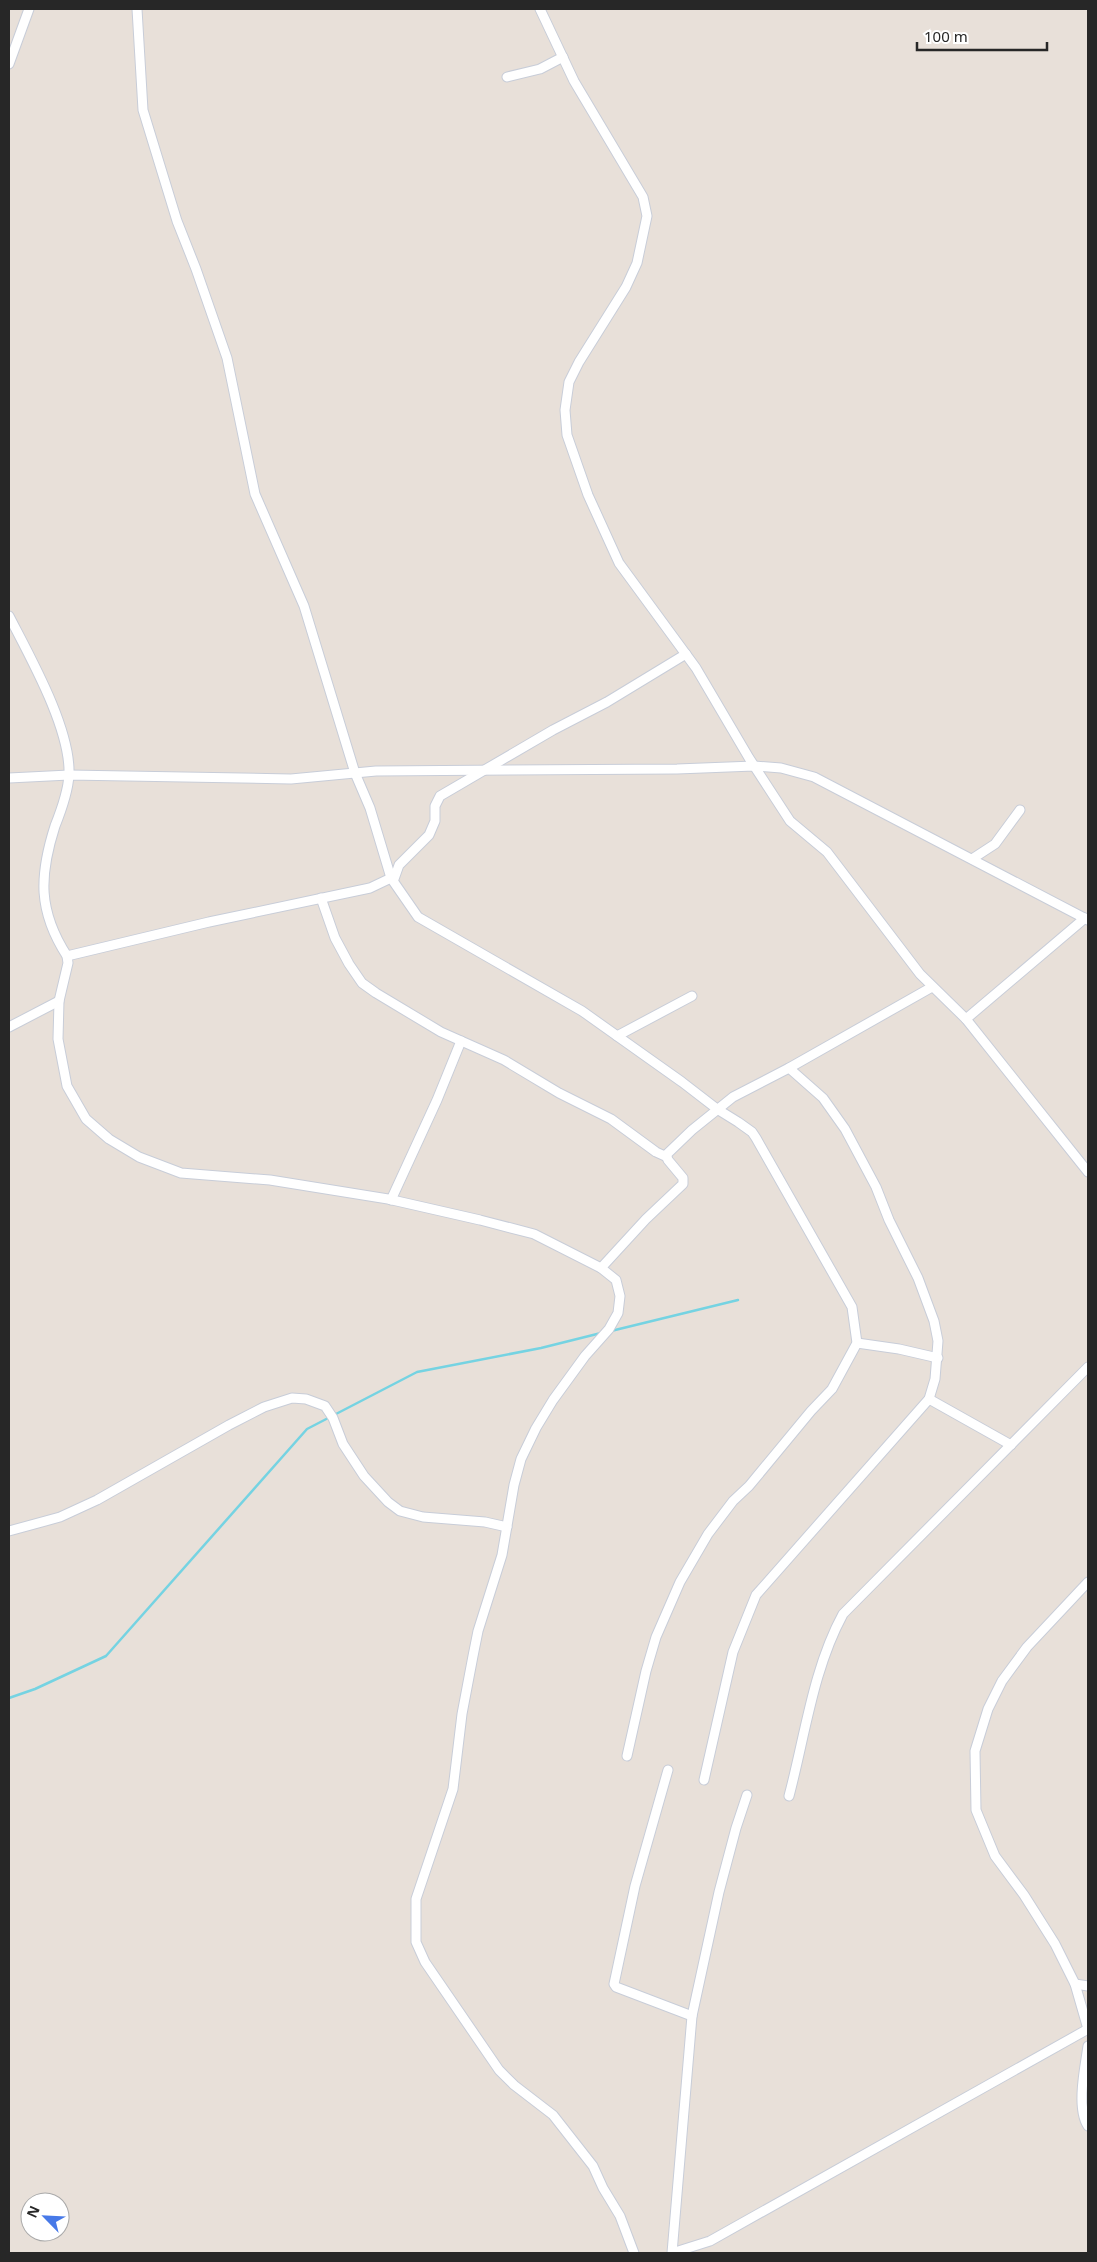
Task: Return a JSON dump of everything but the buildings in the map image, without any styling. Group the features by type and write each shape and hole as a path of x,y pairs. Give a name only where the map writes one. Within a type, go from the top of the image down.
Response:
{"street":[{"path":"9,64 29,9"},
{"path":"137,9 143,110 177,221 227,358 255,494 304,606 355,773 370,808 393,879 418,917 582,1011 716,1110 752,1132 852,1307 858,1344 832,1389 811,1411 749,1486 733,1501 708,1534 680,1582 656,1638 627,1756"},
{"path":"540,9 574,81 643,197 647,216 637,263 626,287 579,362 569,382 565,410 567,435 588,495 619,563 696,668 754,766 790,821 827,852 872,914 932,987 966,1019 1088,1172"},
{"path":"507,77 540,69 563,57"},
{"path":"9,616 58,722 67,756 69,775 59,816 46,856 42,891 47,918 67,956 68,963 59,1002 58,1039 67,1086 86,1119 109,1139 139,1157 180,1173 270,1180 391,1200 448,1212 534,1234 602,1268 616,1280 620,1296 618,1313 609,1329 585,1356 553,1400 536,1428 521,1459 514,1486 502,1555 472,1656 462,1714 453,1789 416,1899 416,1942 425,1962 499,2070 514,2085 553,2116 593,2166 620,2216 634,2253"},
{"path":"67,956 175,929 370,888 393,879 399,865 429,835 434,821 435,806 440,796 553,730 606,702 686,654"},
{"path":"9,778 69,775 291,779 376,771 677,769 754,766 781,768 814,777 1087,919 966,1019"},
{"path":"972,859 996,844 1020,810"},
{"path":"321,898 335,938 362,983 441,1032 504,1060 559,1093 611,1119 656,1152 667,1157 683,1178 683,1184 646,1218 602,1268"},
{"path":"667,1157 667,1153 733,1097 789,1068 932,987"},
{"path":"617,1036 692,996"},
{"path":"9,1027 59,1002"},
{"path":"391,1200 437,1100 461,1041"},
{"path":"704,1780 734,1652 756,1595 930,1399 938,1358 938,1341 934,1321 918,1278 889,1220 876,1187 844,1128 823,1098 789,1068"},
{"path":"858,1344 899,1349 938,1358"},
{"path":"789,1796 817,1682 835,1628 842,1614 1088,1367"},
{"path":"9,1531 60,1517 97,1500 264,1407 292,1398 306,1399 325,1406 333,1418 343,1444 364,1476 388,1502 400,1511 423,1517 485,1522 507,1527"},
{"path":"930,1399 1011,1445"},
{"path":"747,1795 719,1892 692,2016 672,2253 710,2242 1088,2029 1075,1984 1055,1944 1024,1895 995,1856 976,1810 975,1751 988,1709 1002,1681 1027,1647 1088,1582"},
{"path":"668,1770 635,1886 614,1984 616,1987 692,2016"},
{"path":"1075,1984 1088,1986"},
{"path":"1088,2046 1082,2099 1084,2121 1088,2126"}],"waterway":[{"path":"611,1331 738,1300"},
{"path":"9,1698 35,1689 106,1656 307,1429 417,1372 541,1348 601,1333"}]}
